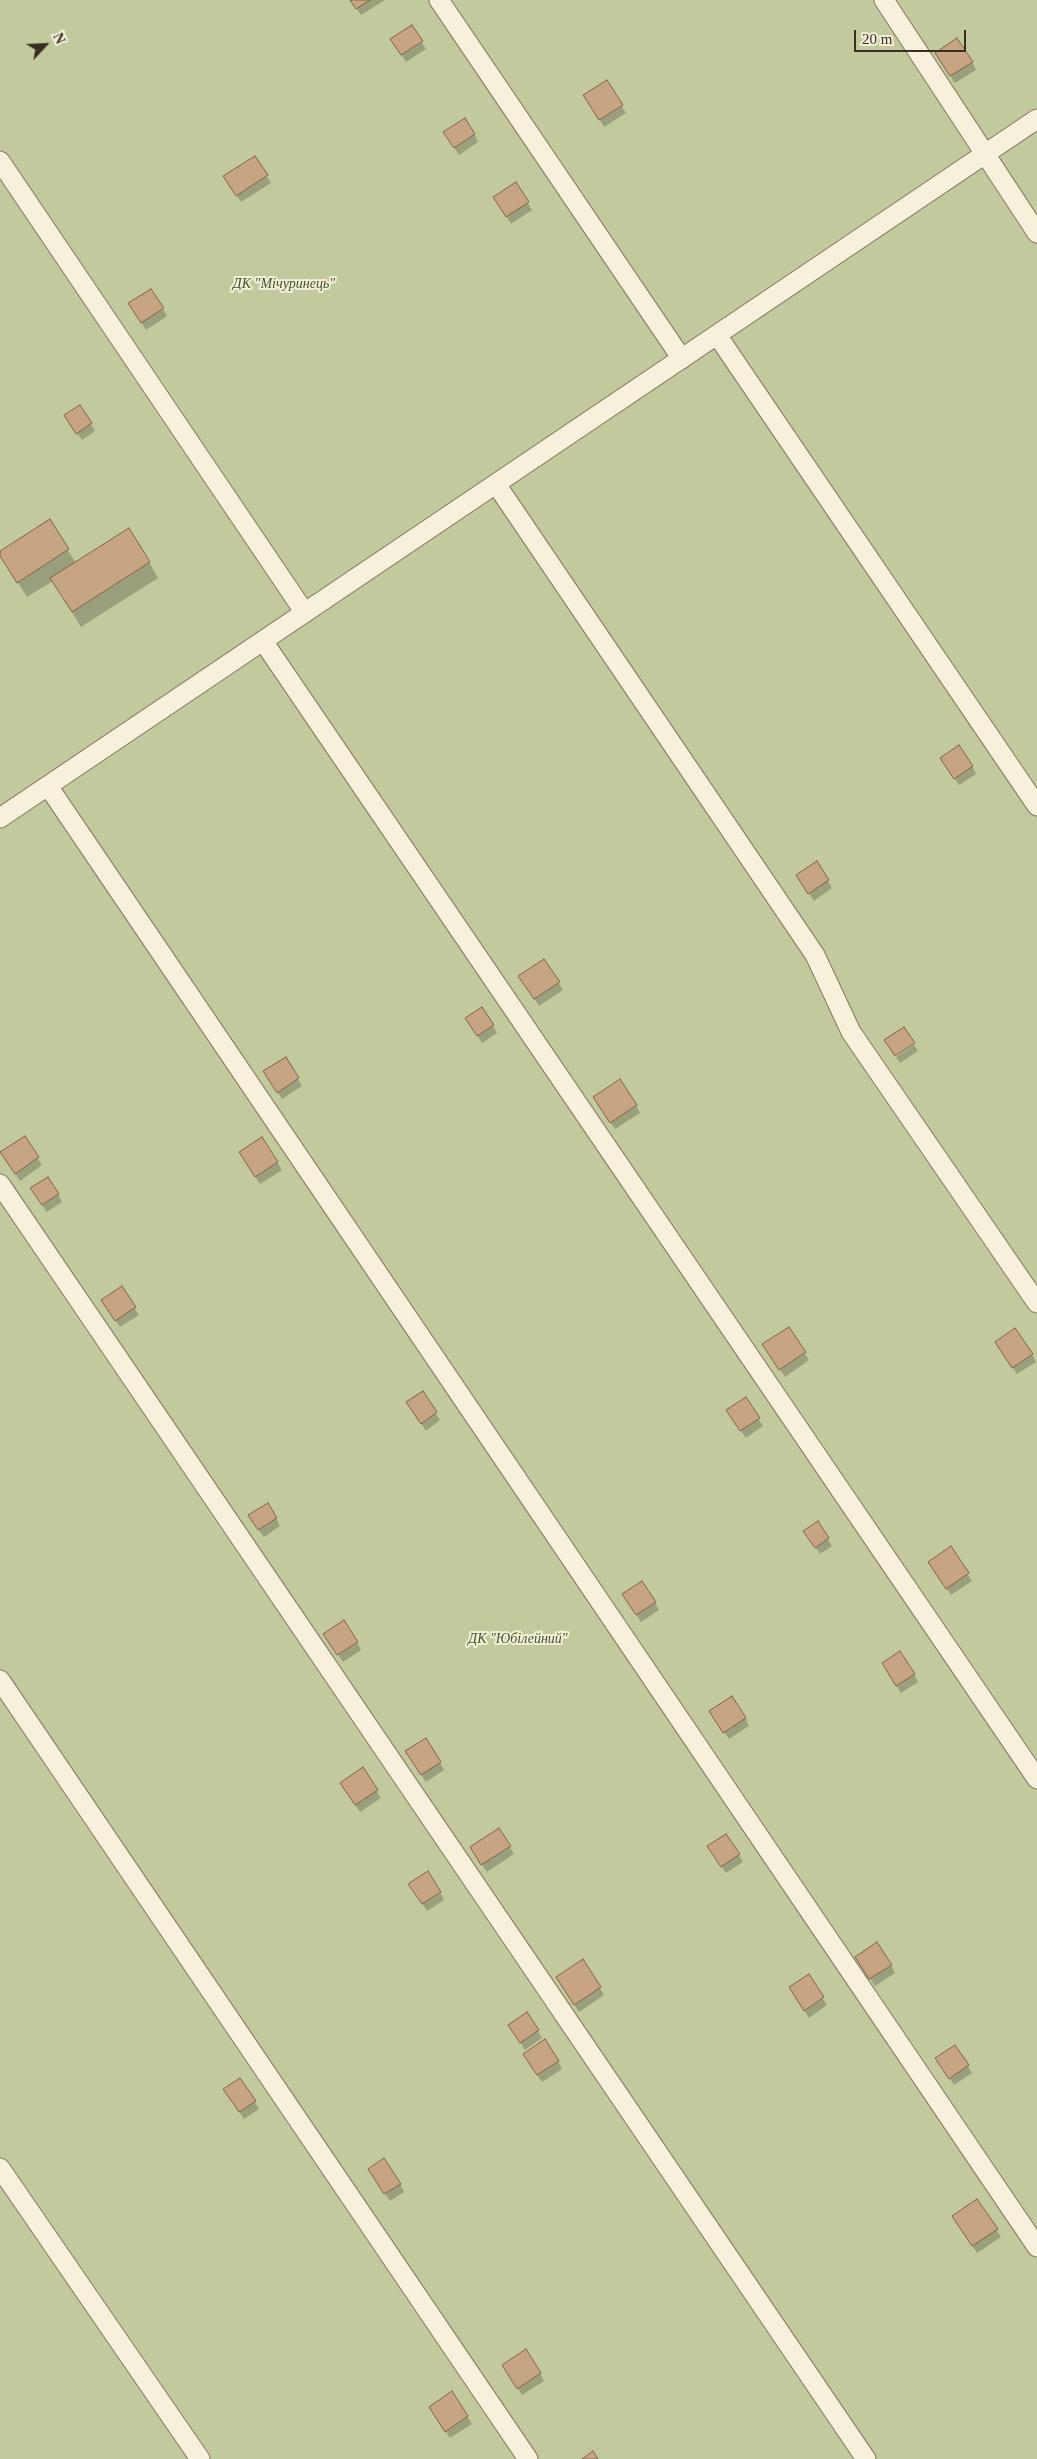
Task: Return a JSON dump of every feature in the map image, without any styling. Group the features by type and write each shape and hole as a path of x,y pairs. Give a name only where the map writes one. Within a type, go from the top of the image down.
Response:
{"lane":[{"path":"439,0 682,359"},
{"path":"884,0 1037,233"},
{"path":"0,818 1037,119"},
{"path":"0,161 305,613"},
{"path":"717,335 1037,806"},
{"path":"496,484 815,955 851,1032 1037,1302"},
{"path":"263,641 1037,1779"},
{"path":"48,786 1037,2247"},
{"path":"0,1184 866,2459"},
{"path":"0,1680 528,2459"},
{"path":"0,2168 200,2459"}],"green space":[{"name":"ДК \"Юбілейний\"","path":"0,0 1037,0 1037,2459 0,2459"}],"building":[{"path":"350,0 370,0 356,9"},
{"path":"412,25 423,41 401,55 390,39"},
{"path":"957,38 973,62 950,76 935,53"},
{"path":"607,80 623,105 599,120 583,95"},
{"path":"465,118 475,134 454,148 443,132"},
{"path":"255,156 268,175 236,196 223,176"},
{"path":"516,182 529,202 506,217 493,197"},
{"path":"151,289 164,308 141,323 128,303"},
{"path":"80,405 92,423 76,434 64,415"},
{"path":"50,519 69,549 17,583 0,556 0,551"},
{"path":"129,528 150,562 72,612 50,578"},
{"path":"959,745 973,766 954,779 940,758"},
{"path":"817,861 829,880 808,894 796,875"},
{"path":"544,959 560,982 534,999 518,976"},
{"path":"482,1007 494,1025 477,1036 465,1018"},
{"path":"904,1027 915,1043 895,1056 884,1040"},
{"path":"286,1057 299,1078 277,1093 263,1071"},
{"path":"620,1079 637,1105 610,1123 593,1097"},
{"path":"25,1136 39,1157 15,1174 0,1152"},
{"path":"262,1137 278,1162 255,1177 239,1152"},
{"path":"48,1177 59,1194 42,1205 30,1188"},
{"path":"122,1286 136,1307 115,1321 101,1300"},
{"path":"789,1327 806,1352 779,1370 762,1344"},
{"path":"1015,1328 1033,1354 1012,1368 995,1342"},
{"path":"423,1391 437,1412 421,1424 406,1402"},
{"path":"746,1397 760,1418 740,1431 726,1410"},
{"path":"268,1503 277,1518 258,1530 248,1515"},
{"path":"818,1521 829,1538 815,1548 803,1531"},
{"path":"951,1546 969,1573 946,1589 928,1562"},
{"path":"642,1581 656,1602 636,1615 622,1594"},
{"path":"344,1620 358,1642 337,1655 323,1634"},
{"path":"900,1651 915,1674 896,1686 882,1663"},
{"path":"732,1696 746,1718 723,1733 709,1711"},
{"path":"426,1738 441,1762 421,1775 405,1751"},
{"path":"363,1767 378,1790 355,1805 340,1783"},
{"path":"499,1828 511,1846 481,1865 470,1847"},
{"path":"726,1834 740,1854 721,1867 707,1846"},
{"path":"428,1871 441,1892 422,1904 408,1884"},
{"path":"877,1942 892,1965 869,1979 855,1957"},
{"path":"583,1959 601,1987 574,2005 556,1977"},
{"path":"809,1974 824,1997 804,2011 789,1987"},
{"path":"527,2012 539,2030 520,2043 508,2025"},
{"path":"545,2039 559,2061 537,2075 523,2054"},
{"path":"955,2045 969,2065 949,2079 935,2058"},
{"path":"240,2078 256,2101 239,2112 223,2089"},
{"path":"384,2158 401,2184 384,2194 368,2169"},
{"path":"977,2199 998,2229 972,2246 952,2216"},
{"path":"526,2349 541,2373 517,2389 502,2365"},
{"path":"452,2391 468,2416 445,2432 429,2407"},
{"path":"593,2451 598,2459 582,2459"}],"park label":[{"name":"ДК \"Мічуринець\"","path":"284,284"}]}
